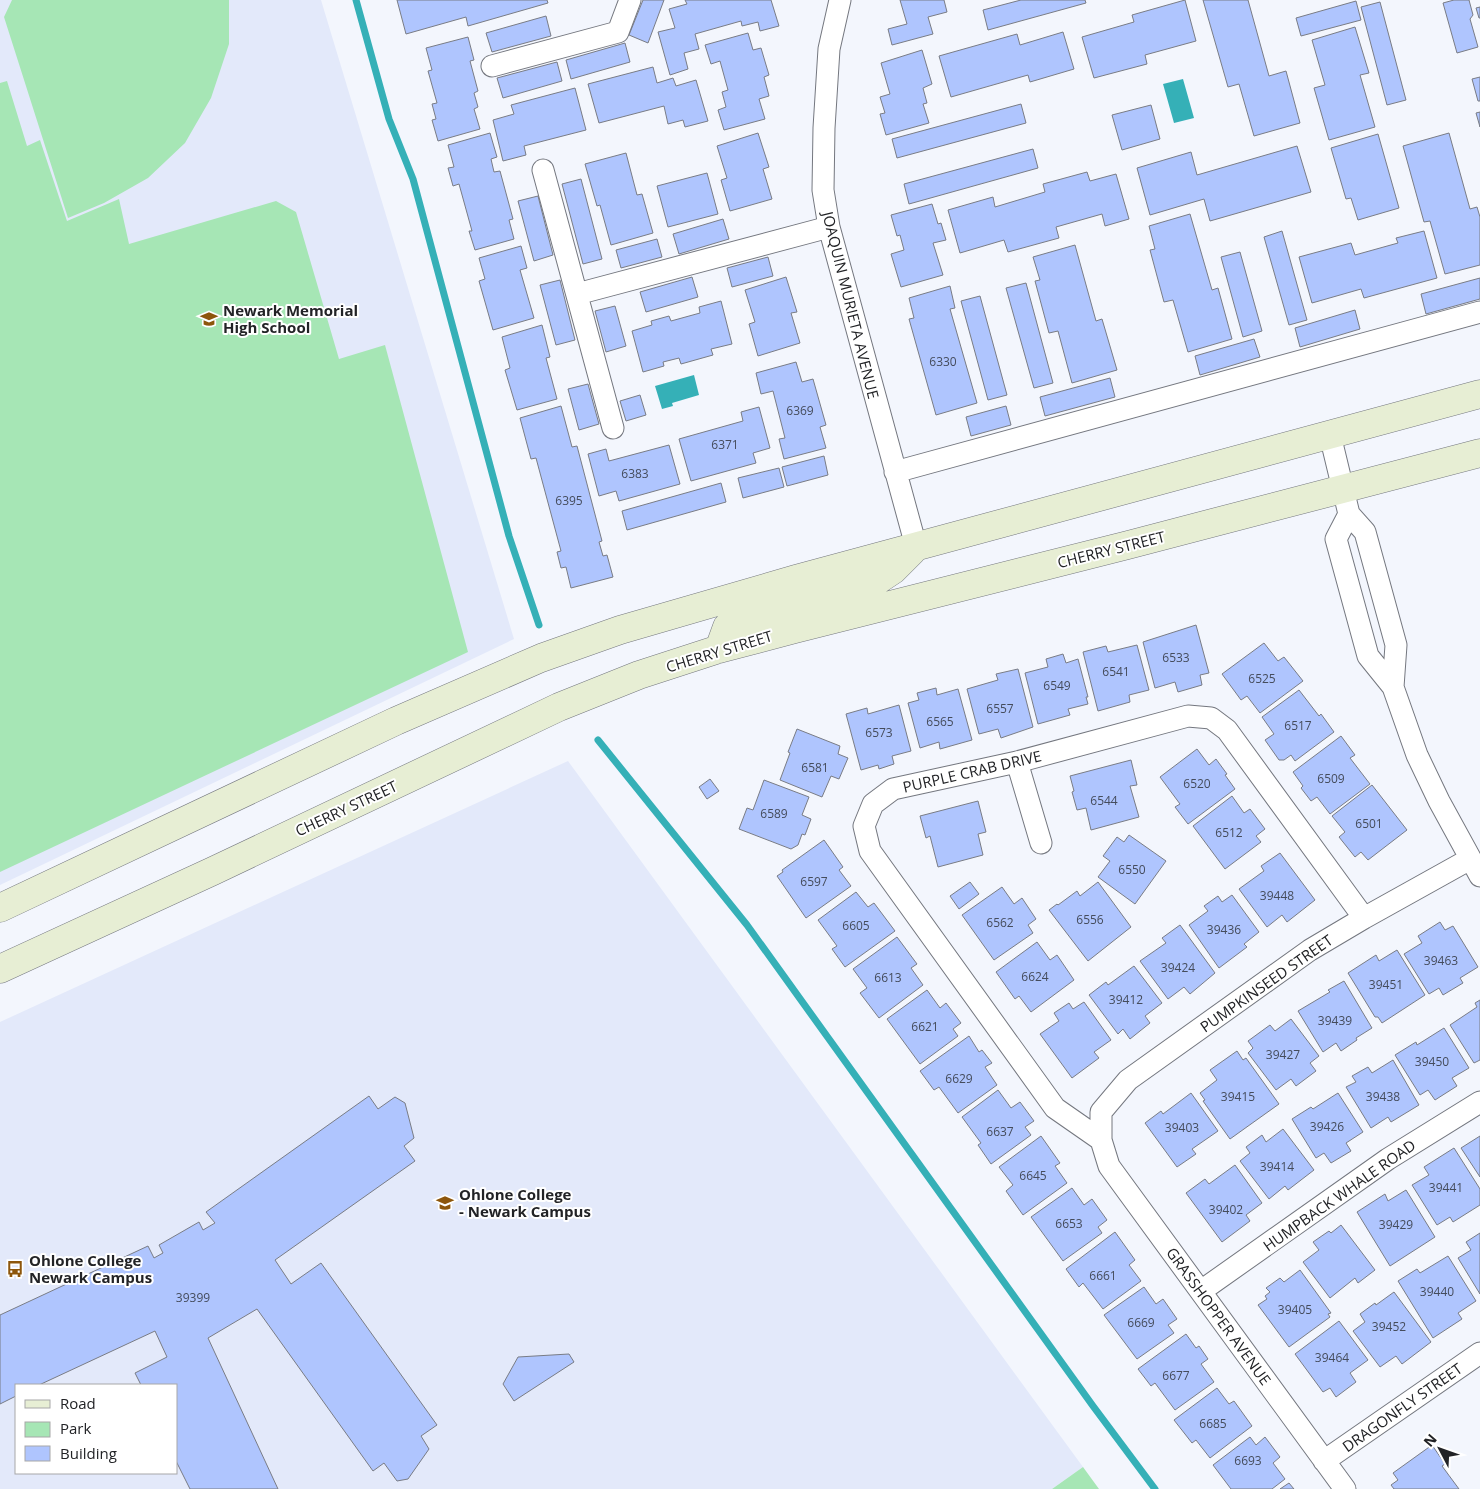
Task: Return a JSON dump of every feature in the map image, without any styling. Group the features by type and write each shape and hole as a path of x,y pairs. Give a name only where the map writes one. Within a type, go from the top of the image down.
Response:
{"main road":[{"path":"0,908 396,721 541,658 639,624 916,546 1480,394"},
{"name":"CHERRY STREET","path":"0,970 559,707 639,675 719,649 1346,501 1480,453"},
{"path":"719,649 727,627 737,619 875,582 893,570 916,546"}],"street":[{"path":"492,66 618,32 630,0"},
{"name":"JOAQUIN MURIETA AVENUE","path":"840,0 829,49 824,118 824,190 829,227 916,546"},
{"path":"543,170 613,428"},
{"path":"576,294 829,227"},
{"path":"895,472 1480,312"},
{"path":"1330,435 1346,501 1365,532 1396,645 1393,687"},
{"path":"1346,501 1336,540 1368,656 1393,687 1417,754 1439,801 1475,867"},
{"name":"PURPLE CRAB DRIVE","path":"1101,1140 1055,1108 870,851 864,826 873,804 893,789 1017,762 1188,716 1211,718 1227,730 1364,918"},
{"path":"1017,762 1041,843"},
{"name":"PUMPKINSEED STREET","path":"1101,1140 1101,1112 1128,1080 1310,950 1364,918 1475,867"},
{"name":"HUMPBACK WHALE ROAD","path":"1201,1291 1388,1159 1480,1102"},
{"name":"GRASSHOPPER AVENUE","path":"1101,1140 1109,1166 1345,1489"},
{"name":"DRAGONFLY STREET","path":"1324,1461 1480,1353"}],"shaded area":[{"name":"Newark Memorial High School","path":"0,0 321,0 514,639 0,885"},
{"name":"Ohlone College - Newark Campus","path":"568,761 1083,1467 1052,1489 0,1489 0,1022"}],"green space":[{"path":"12,0 229,0 229,44 211,98 185,143 148,178 104,203 68,218 4,17"},
{"name":"Newark Memorial High School","path":"7,81 27,146 40,140 67,221 119,199 129,244 276,201 296,212 339,359 385,345 468,652 0,872 0,83"},
{"path":"1083,1467 1099,1489 1052,1489"}],"water":[{"path":"1183,79 1194,118 1174,123 1163,84"},
{"path":"694,375 699,395 672,403 673,406 662,409 655,386"}],"building":[{"path":"397,0 547,0 548,3 468,26 466,17 406,34"},
{"path":"643,0 664,0 648,43 629,35"},
{"path":"685,0 771,0 779,26 760,31 758,22 742,26 741,21 695,34 699,49 684,53 688,69 670,75 658,32 675,28 669,9 687,4"},
{"path":"900,0 944,0 947,12 928,17 933,34 892,45 888,29 907,24"},
{"path":"1021,0 1085,0 1086,3 988,30 983,10"},
{"path":"1185,0 1196,41 1145,55 1147,64 1094,78 1082,37 1134,22 1132,15"},
{"path":"1203,0 1248,0 1269,76 1286,71 1300,123 1254,136 1239,84 1228,87"},
{"path":"1454,0 1469,0 1473,15 1470,19 1478,47 1457,53 1443,3"},
{"path":"1356,1 1361,20 1301,36 1296,18"},
{"path":"1380,2 1406,100 1387,105 1361,7"},
{"path":"1480,7 1480,18 1479,18 1476,8"},
{"path":"546,16 551,36 492,52 486,33"},
{"path":"1355,27 1369,73 1360,75 1375,127 1329,140 1314,88 1325,85 1312,40"},
{"path":"1063,32 1074,69 1030,82 1028,75 951,97 939,56 1017,34 1020,45"},
{"path":"748,33 753,50 761,48 769,75 764,77 769,96 759,99 765,119 724,130 718,110 726,107 722,92 728,90 720,61 711,64 705,45"},
{"path":"468,37 474,60 470,61 478,91 474,93 478,107 474,109 480,129 438,141 432,120 436,119 432,104 437,103 428,71 432,70 426,48"},
{"path":"625,43 630,62 571,79 566,60"},
{"path":"922,50 932,84 923,88 927,103 923,104 929,123 886,135 880,114 885,113 880,97 890,94 881,63"},
{"path":"557,62 562,81 503,98 497,78"},
{"path":"653,67 657,83 673,78 676,86 696,80 708,121 685,127 683,120 668,124 664,106 599,123 588,84"},
{"path":"1480,77 1480,101 1478,101 1472,79"},
{"path":"575,88 586,130 524,146 526,155 503,161 493,120 514,114 511,105"},
{"path":"1021,104 1026,123 897,158 892,139"},
{"path":"1151,105 1160,139 1122,150 1112,115"},
{"path":"1480,112 1480,127 1476,113"},
{"path":"490,133 497,157 491,159 494,172 500,171 513,219 509,220 514,239 475,250 469,231 472,231 459,184 453,186 448,168 454,167 448,145"},
{"path":"758,133 769,167 763,169 772,199 730,211 721,180 727,178 717,146"},
{"path":"1449,133 1470,209 1477,207 1480,217 1480,265 1445,274 1430,221 1424,222 1403,146"},
{"path":"1378,134 1399,208 1358,220 1351,198 1346,199 1331,148"},
{"path":"1297,146 1311,192 1210,221 1204,199 1150,215 1137,168 1191,152 1197,175"},
{"path":"1033,149 1038,168 909,204 904,184"},
{"path":"626,153 637,195 642,194 653,233 611,245 600,205 597,206 585,164"},
{"path":"1087,172 1090,181 1116,174 1129,219 1105,226 1102,214 1056,227 1059,238 1008,252 1004,240 960,253 948,210 993,197 995,207 1045,192 1043,184"},
{"path":"707,173 718,214 668,227 657,186"},
{"path":"581,179 602,259 583,264 562,184"},
{"path":"538,196 553,255 534,261 518,201"},
{"path":"932,204 938,224 941,223 946,240 933,243 943,275 901,287 891,254 904,250 900,235 897,236 891,215"},
{"path":"1190,214 1212,290 1218,288 1232,339 1188,352 1173,300 1164,302 1150,250 1155,249 1149,226"},
{"path":"723,219 729,239 679,254 673,234"},
{"path":"1282,231 1307,320 1289,325 1264,237"},
{"path":"1424,231 1437,278 1364,298 1361,289 1312,303 1299,257 1351,243 1355,255 1398,243 1396,238"},
{"path":"657,239 662,257 621,268 616,250"},
{"path":"1075,245 1096,321 1102,319 1117,370 1072,383 1058,331 1049,333 1035,281 1040,280 1033,257"},
{"path":"521,246 527,268 520,270 534,318 493,330 479,281 485,279 479,258"},
{"path":"1240,252 1262,331 1243,337 1221,257"},
{"path":"768,257 773,276 732,287 727,268"},
{"path":"692,277 698,297 646,312 640,292"},
{"path":"786,277 797,312 791,313 800,343 758,356 749,324 755,322 745,290"},
{"path":"1480,278 1480,299 1426,314 1421,294"},
{"path":"560,280 575,340 556,345 540,285"},
{"path":"1026,283 1053,383 1034,388 1006,288"},
{"path":"950,286 955,308 950,309 977,403 936,415 909,319 914,318 909,298"},
{"path":"980,296 1007,395 988,400 961,301"},
{"path":"721,301 732,344 711,349 713,355 681,364 679,358 663,362 664,366 643,372 632,331 652,325 651,321 669,316 671,321 700,313 699,307"},
{"path":"615,306 626,346 606,352 595,311"},
{"path":"1355,310 1360,329 1300,347 1295,328"},
{"path":"542,325 550,357 546,358 557,399 517,410 505,370 510,368 502,337"},
{"path":"1254,339 1260,357 1200,375 1195,356"},
{"path":"796,362 802,382 813,379 826,425 820,427 826,448 784,459 779,439 785,438 773,391 761,394 756,373"},
{"path":"1110,378 1115,397 1045,416 1040,397"},
{"path":"588,384 599,424 579,430 568,389"},
{"path":"640,395 646,415 626,421 620,401"},
{"path":"561,406 572,447 577,446 602,541 599,542 603,556 607,555 613,577 571,588 566,567 561,568 557,552 561,551 536,458 531,459 520,418"},
{"path":"1006,406 1011,425 971,436 966,417"},
{"path":"759,407 770,448 753,453 756,463 691,481 679,439 743,421 741,412"},
{"path":"669,445 680,484 619,501 616,491 599,496 588,454 606,449 609,461"},
{"path":"824,456 828,475 787,486 782,467"},
{"path":"779,468 784,487 743,498 738,478"},
{"path":"721,483 726,502 627,530 622,511"},
{"path":"1196,625 1209,673 1200,675 1202,685 1178,692 1175,682 1155,688 1143,642"},
{"path":"1264,643 1278,661 1284,657 1303,681 1260,713 1247,696 1241,700 1222,674"},
{"path":"1137,645 1149,690 1129,695 1130,702 1098,711 1083,652 1106,646 1108,652"},
{"path":"1063,654 1066,663 1078,659 1088,697 1086,697 1088,704 1068,709 1070,715 1038,724 1025,673 1048,667 1046,659"},
{"path":"1018,669 1033,727 1001,738 998,729 979,734 967,689 998,680 996,674"},
{"path":"936,688 937,695 958,689 972,740 940,749 939,742 920,748 908,703 919,700 917,693"},
{"path":"1299,690 1319,716 1321,714 1334,732 1295,761 1291,755 1284,760 1279,760 1265,740 1274,734 1262,717"},
{"path":"899,705 911,751 892,756 894,764 879,769 878,765 861,770 846,714 867,708 868,714"},
{"path":"797,729 840,746 838,754 848,758 839,779 831,776 822,797 780,780"},
{"path":"1341,736 1355,755 1350,758 1370,784 1330,814 1317,797 1311,801 1301,788 1303,786 1293,772"},
{"path":"1197,749 1209,765 1216,759 1235,789 1188,824 1175,807 1180,804 1160,777"},
{"path":"1131,760 1137,785 1130,786 1139,817 1091,830 1086,808 1077,810 1070,776"},
{"path":"710,779 719,791 707,799 699,787"},
{"path":"764,780 809,797 802,815 811,819 805,835 802,834 798,845 791,849 739,829 747,808 753,810"},
{"path":"1372,785 1407,830 1368,860 1361,852 1355,857 1339,837 1345,832 1332,816"},
{"path":"1232,796 1244,813 1250,809 1265,829 1256,836 1261,842 1225,869 1193,826"},
{"path":"978,801 986,832 978,834 983,855 938,867 930,836 926,838 920,816"},
{"path":"1129,835 1166,861 1135,904 1098,877 1110,861 1103,856 1117,837 1124,842"},
{"path":"824,840 843,867 839,870 851,886 806,918 777,876 783,872 782,870"},
{"path":"1280,853 1315,900 1287,922 1282,915 1267,927 1239,889 1264,871 1261,866"},
{"path":"970,882 979,894 959,909 950,896"},
{"path":"1098,882 1131,927 1088,961 1049,910 1077,891 1080,896"},
{"path":"1002,887 1014,904 1022,898 1036,919 1028,925 1033,933 994,960 962,915"},
{"path":"856,892 868,907 874,903 895,931 845,967 832,949 837,946 818,920"},
{"path":"1232,895 1259,932 1244,944 1247,947 1219,968 1189,925 1208,911 1204,906 1218,896 1222,902"},
{"path":"1440,922 1445,930 1453,926 1478,967 1460,978 1463,983 1443,995 1439,988 1429,994 1404,954 1422,943 1418,936"},
{"path":"1180,925 1215,973 1190,994 1184,987 1168,999 1140,961 1166,943 1162,938"},
{"path":"897,937 917,964 911,968 923,985 879,1018 860,993 867,988 853,969"},
{"path":"1037,942 1050,960 1057,955 1074,980 1031,1012 1019,996 1015,999 996,972"},
{"path":"1397,950 1425,995 1382,1023 1378,1017 1375,1017 1348,973 1376,955 1379,961"},
{"path":"1134,966 1162,1003 1145,1016 1150,1023 1130,1039 1123,1029 1118,1034 1089,995 1106,982 1108,985"},
{"path":"1344,981 1372,1028 1356,1038 1357,1040 1341,1051 1336,1043 1323,1052 1298,1011 1330,992 1328,990"},
{"path":"927,990 940,1008 946,1003 961,1023 953,1029 958,1036 920,1064 887,1019"},
{"path":"1480,1000 1480,1060 1474,1063 1450,1025 1477,1007 1475,1003"},
{"path":"1084,1002 1111,1040 1094,1052 1099,1058 1072,1078 1040,1034 1059,1021 1054,1013 1069,1003 1073,1009"},
{"path":"1291,1019 1319,1056 1310,1063 1316,1071 1296,1086 1291,1079 1276,1090 1248,1053 1253,1048 1248,1041 1270,1025 1275,1031"},
{"path":"1444,1028 1469,1068 1452,1078 1457,1086 1435,1100 1428,1090 1420,1095 1395,1055 1416,1042 1417,1045"},
{"path":"969,1036 979,1052 982,1050 992,1063 985,1067 997,1085 958,1113 939,1087 934,1090 920,1071"},
{"path":"1237,1051 1243,1060 1246,1058 1279,1104 1230,1139 1203,1101 1205,1100 1200,1093 1217,1080 1210,1070"},
{"path":"1393,1060 1419,1105 1391,1122 1388,1117 1371,1128 1346,1087 1356,1082 1352,1076 1368,1067 1372,1073"},
{"path":"998,1090 1011,1108 1020,1102 1034,1121 1025,1127 1031,1135 991,1164 978,1145 981,1143 962,1117"},
{"path":"1191,1093 1218,1131 1192,1149 1196,1154 1177,1167 1145,1123 1161,1111 1163,1114"},
{"path":"1338,1093 1363,1132 1346,1143 1351,1151 1331,1163 1324,1153 1316,1158 1292,1119 1311,1107 1313,1109"},
{"path":"369,1096 378,1109 395,1097 405,1103 414,1138 404,1146 415,1161 275,1260 291,1284 321,1263 437,1425 421,1436 429,1449 408,1479 397,1481 384,1463 373,1471 257,1309 208,1338 278,1489 190,1489 178,1465 178,1384 140,1384 135,1373 167,1357 155,1331 41,1384 15,1384 15,1396 0,1404 0,1315 148,1246 154,1258 163,1253 159,1245 199,1222 203,1230 215,1223 206,1212"},
{"path":"1283,1129 1314,1170 1288,1190 1285,1186 1269,1199 1240,1161 1250,1153 1246,1147 1262,1135 1266,1142"},
{"path":"1041,1136 1060,1163 1055,1166 1067,1183 1023,1215 1006,1191 1013,1185 999,1167"},
{"path":"1480,1136 1480,1177 1461,1148"},
{"path":"1454,1148 1480,1189 1480,1205 1453,1222 1450,1217 1437,1225 1412,1185 1429,1175 1424,1167"},
{"path":"1235,1165 1262,1203 1246,1215 1250,1221 1222,1242 1186,1193 1205,1179 1209,1184"},
{"path":"1072,1188 1084,1205 1092,1199 1107,1220 1098,1227 1102,1233 1063,1261 1031,1217"},
{"path":"1406,1190 1435,1237 1390,1266 1357,1212 1385,1194 1388,1201"},
{"path":"1341,1225 1375,1270 1358,1283 1355,1278 1330,1298 1303,1262 1319,1250 1313,1242 1329,1231 1331,1233"},
{"path":"1115,1232 1135,1260 1129,1265 1141,1281 1103,1309 1083,1283 1079,1287 1066,1269"},
{"path":"1480,1233 1480,1294 1458,1258 1471,1250 1466,1242"},
{"path":"1448,1256 1476,1301 1458,1313 1462,1319 1433,1338 1398,1281 1417,1269 1420,1273"},
{"path":"1300,1270 1331,1313 1328,1314 1330,1317 1289,1347 1258,1305 1267,1299 1265,1296 1270,1292 1266,1288 1280,1278 1284,1282"},
{"path":"1144,1287 1156,1304 1163,1299 1177,1319 1168,1325 1174,1333 1137,1359 1104,1315"},
{"path":"1394,1292 1431,1342 1402,1364 1396,1356 1380,1367 1353,1331 1365,1322 1360,1314"},
{"path":"1339,1321 1368,1360 1350,1373 1356,1382 1336,1397 1330,1388 1323,1392 1295,1354"},
{"path":"1186,1334 1196,1348 1199,1346 1208,1359 1201,1364 1214,1382 1175,1410 1155,1383 1151,1386 1138,1369"},
{"path":"569,1354 574,1362 514,1401 503,1384 518,1357"},
{"path":"1217,1388 1229,1404 1234,1401 1252,1426 1210,1458 1196,1440 1192,1443 1174,1420"},
{"path":"1250,1437 1256,1445 1265,1437 1280,1457 1273,1463 1285,1479 1272,1489 1231,1489 1213,1465"},
{"path":"1432,1445 1445,1464 1442,1466 1459,1489 1394,1489 1391,1485 1398,1480 1393,1473"},
{"path":"1289,1483 1294,1489 1280,1489"}],"waterway":[{"path":"356,0 389,119 413,179 509,536 539,625"},
{"path":"598,740 747,925 1093,1406 1155,1489"}],"place":[{"name":"Newark Memorial High School","path":"209,319"},
{"name":"Ohlone College - Newark Campus","path":"445,1203"},
{"name":"Ohlone College Newark Campus","path":"15,1269"}]}
